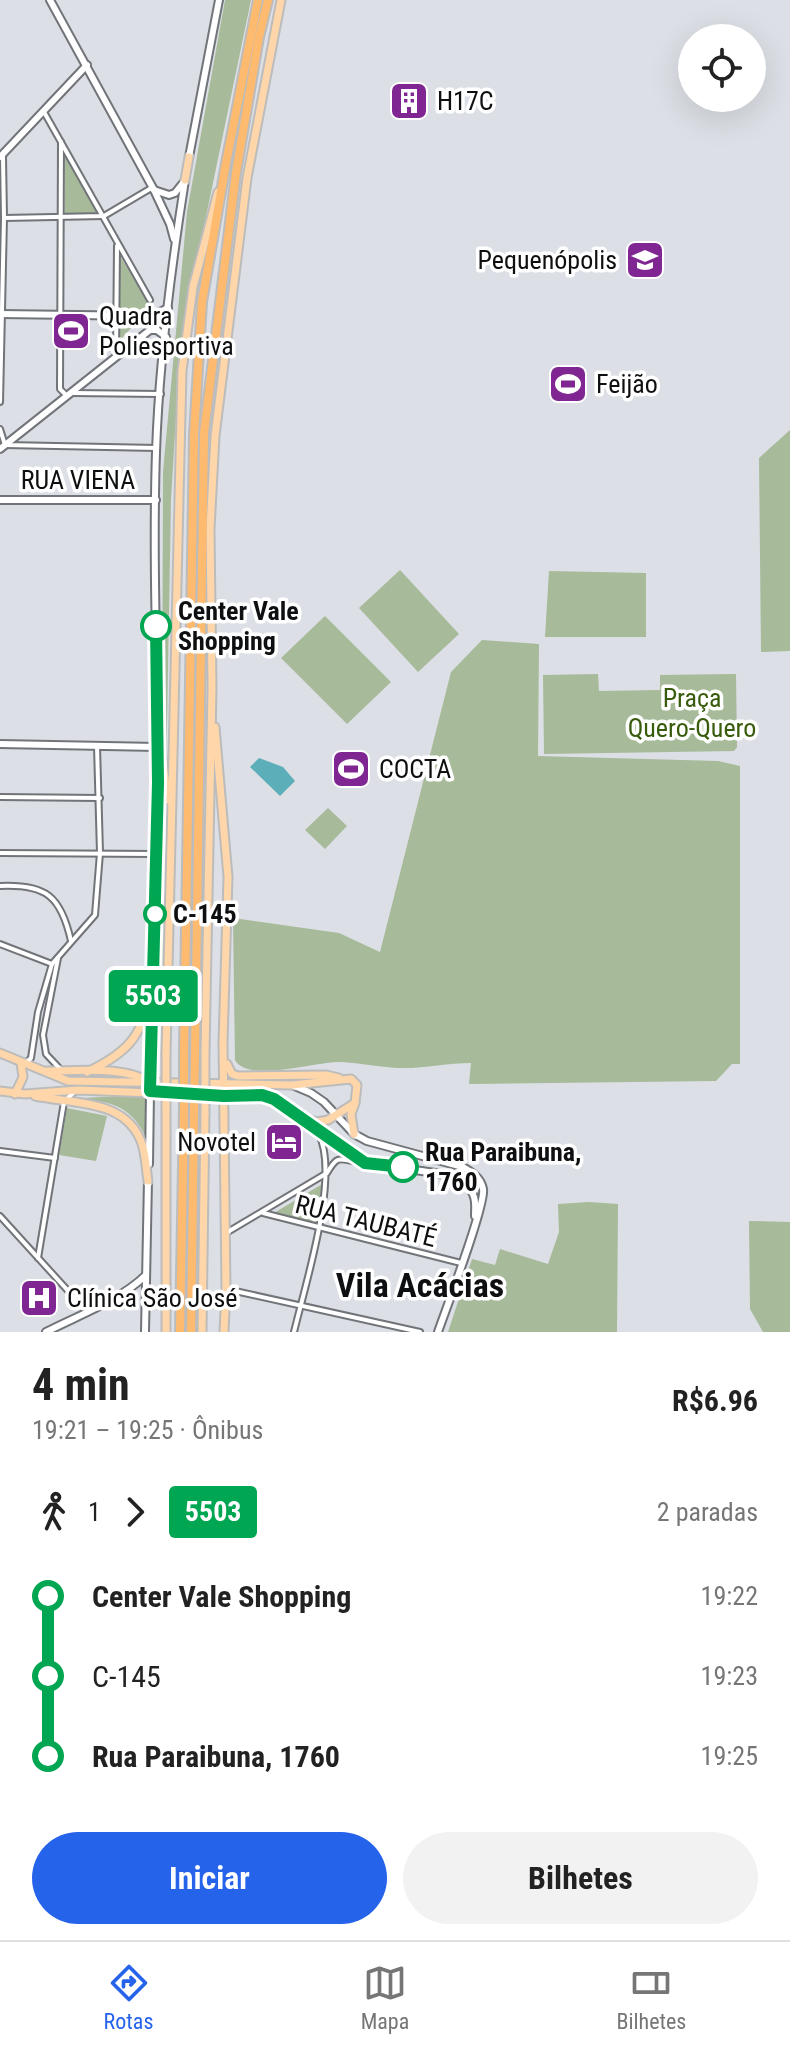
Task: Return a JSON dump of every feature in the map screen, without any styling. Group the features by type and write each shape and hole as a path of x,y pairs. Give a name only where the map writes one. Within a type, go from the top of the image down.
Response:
{"highway":[{"path":"180,1332 194,435 202,302 258,0"},
{"path":"191,1332 194,1111 200,1054 204,433 236,173 268,0"}],"main road":[{"path":"50,0 154,188 175,243"},
{"path":"145,1332 158,747 157,448 175,243 219,0"},
{"path":"202,1332 205,1112 200,1054 212,688 210,529 216,422 247,178 259,102 281,0"},
{"path":"1,155 87,65"},
{"path":"166,1332 166,1054 182,371 193,287 226,163"},
{"path":"154,188 169,195 180,189 185,180"},
{"path":"1,314 152,316 168,308"},
{"path":"152,316 166,333"},
{"path":"2,447 150,330 166,333"},
{"name":"RUA VIENA","path":"0,500 156,500"},
{"path":"212,688 228,877 223,1042 224,1332"},
{"path":"158,727 171,822"},
{"path":"0,744 158,747"},
{"path":"87,1072 119,1054 134,1037 145,1021 153,984"},
{"path":"223,1042 228,1069 238,1076 326,1075 351,1079 355,1082 355,1103 351,1114 354,1134"},
{"path":"0,1053 68,1081 150,1085 224,1096 262,1095 283,1103 316,1131 365,1163 458,1179 467,1185 474,1197 475,1224"},
{"path":"15,1094 23,1077 21,1063"},
{"path":"38,1070 122,1071 138,1074 150,1085"},
{"path":"0,1091 25,1094 150,1085 292,1085 327,1083 340,1078"},
{"path":"292,1085 311,1093 354,1134 383,1146 463,1167 475,1174 483,1185 484,1195 438,1332"},
{"path":"25,1094 103,1106 115,1111 136,1131 142,1145 148,1181"},
{"path":"304,1118 322,1122 355,1103"},
{"path":"46,1332 93,1309 146,1275"},
{"path":"136,1284 145,1287"}],"street":[{"path":"43,110 150,300"},
{"path":"61,142 60,389 70,395 161,394"},
{"path":"0,402 4,218 1,155"},
{"path":"4,218 104,216 154,188"},
{"path":"116,356 117,245"},
{"path":"0,429 2,447 157,448"},
{"path":"21,1063 31,1058 38,1012 58,958 95,915 100,853 97,746"},
{"path":"0,797 100,798"},
{"path":"0,853 156,854"},
{"path":"0,886 16,885 41,890 57,901 65,913 71,941"},
{"path":"0,944 55,965"},
{"path":"55,965 43,1035 46,1054 62,1071"},
{"path":"38,1258 64,1102 78,1090"},
{"path":"294,1332 327,1173 324,1147 316,1131"},
{"path":"0,1151 55,1158"},
{"path":"224,1234 327,1173 338,1158 365,1163"},
{"name":"RUA TAUBATÉ","path":"263,1213 461,1263"},
{"path":"0,1216 80,1304 93,1309"},
{"path":"226,1289 420,1332"},
{"path":"77,1317 80,1304"}],"green space":[{"path":"225,0 251,0 193,279 179,365 171,500 161,1066 163,472 187,212"},
{"path":"65,154 101,213 65,217"},
{"path":"120,256 148,302 148,310 119,341"},
{"path":"790,430 790,651 761,652 759,458"},
{"path":"400,570 459,634 418,672 359,608"},
{"name":"Praça Quero-Quero","path":"549,571 646,573 646,637 545,637"},
{"path":"325,616 391,682 347,724 281,658"},
{"path":"482,640 539,644 538,756 718,761 740,766 740,1064 732,1064 716,1081 469,1084 471,1063 406,1068 331,1062 269,1071 242,1067 235,1060 233,918 339,933 380,952 451,672"},
{"name":"Praça Quero-Quero","path":"598,674 599,691 660,690 660,675 736,674 737,747 734,751 544,754 543,675"},
{"path":"328,808 347,826 325,849 305,830"},
{"path":"147,1095 147,1139 136,1121 122,1109 82,1098"},
{"path":"67,1108 107,1116 96,1161 59,1155"},
{"path":"324,1183 316,1223 274,1213"},
{"path":"558,1204 618,1204 617,1332 448,1332 472,1259 495,1265 500,1249 548,1264 559,1232"},
{"path":"749,1221 790,1222 790,1332 763,1332 750,1309"}],"water":[{"path":"259,758 283,767 295,781 280,796 250,767"}],"bus line":[{"name":"5503","path":"156,626 158,783 150,1091 262,1095 283,1103 316,1131 365,1163 403,1167"}],"place":[{"name":"H17C","path":"409,101"},
{"name":"Pequenópolis","path":"645,260"},
{"name":"Quadra Poliesportiva","path":"71,331"},
{"name":"Feijão","path":"568,384"},
{"name":"Center Vale Shopping","path":"156,626"},
{"name":"COCTA","path":"351,769"},
{"name":"C-145","path":"155,914"},
{"name":"Novotel","path":"284,1142"},
{"name":"Rua Paraibuna, 1760","path":"403,1167"},
{"name":"Clínica São José","path":"39,1298"}],"district":[{"name":"Vila Acácias","path":"420,1285"}]}
